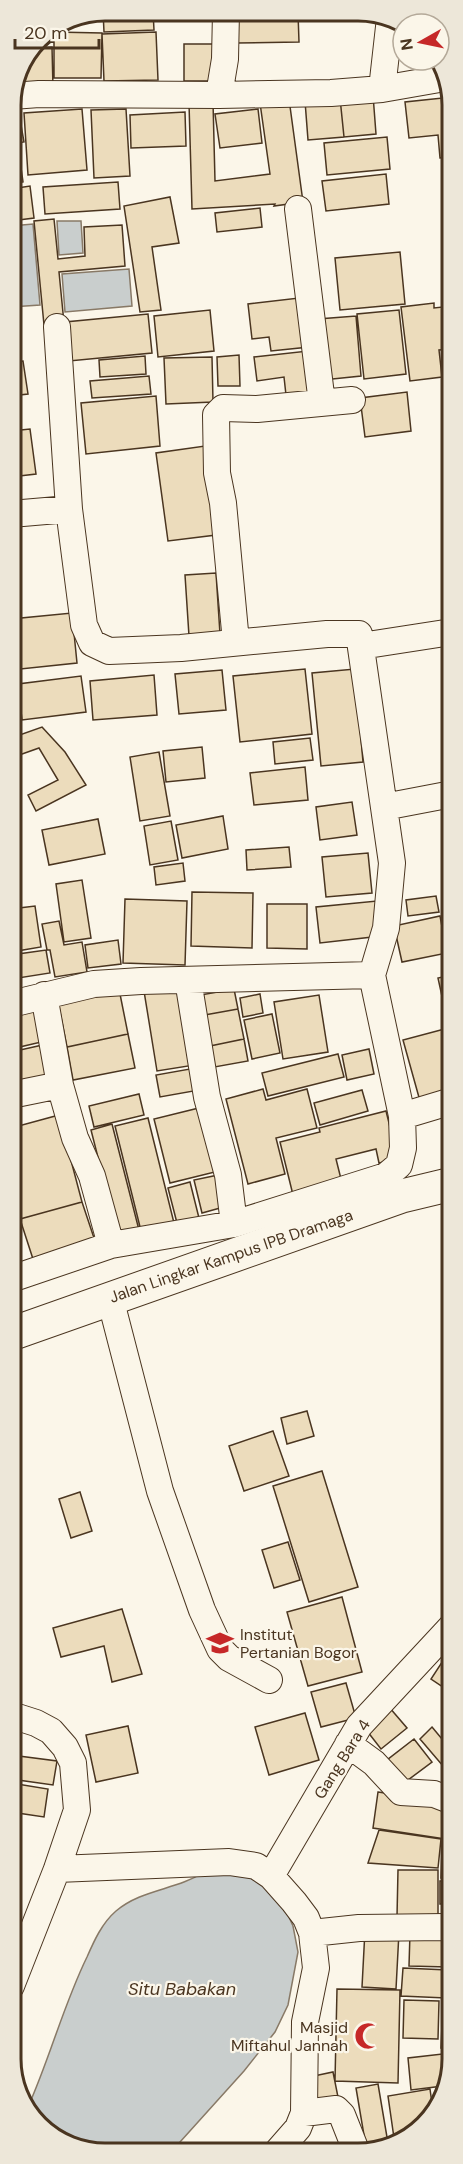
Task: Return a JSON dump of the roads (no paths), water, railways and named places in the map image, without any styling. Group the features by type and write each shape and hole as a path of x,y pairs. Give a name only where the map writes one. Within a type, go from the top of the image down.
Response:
{"street":[{"path":"219,95 225,59 226,21"},
{"path":"381,89 389,27"},
{"path":"22,95 320,93 381,89 438,79"},
{"path":"298,209 322,403"},
{"path":"21,1276 111,1245 234,1224 386,1176 399,1165 403,1148 402,1116 372,975 386,928 392,863 359,634 327,634 181,648 109,651 92,643 84,625 69,509 57,327"},
{"path":"236,642 223,503 217,472 216,415 223,408 257,409 352,400"},
{"path":"21,513 69,509"},
{"path":"361,646 442,633"},
{"path":"384,807 442,796"},
{"path":"21,1001 94,984 372,975"},
{"path":"188,980 207,1097 228,1175 234,1224"},
{"path":"44,995 60,1085 75,1138 92,1176 111,1245"},
{"path":"21,1093 60,1085"},
{"path":"402,1116 442,1104"},
{"name":"Jalan Lingkar Kampus IPB Dramaga","path":"21,1330 402,1196 442,1186"},
{"path":"110,1298 160,1491 202,1610 220,1649 229,1658 269,1680"},
{"name":"Gang Bara 4","path":"271,1876 359,1726 442,1637"},
{"path":"21,1718 51,1731 65,1747 73,1763 77,1810 21,1963"},
{"path":"348,1744 374,1763 401,1792 434,1794 442,1797"},
{"path":"57,1869 229,1862 256,1866 271,1876 294,1902 306,1918 312,1933 316,1968 305,2022 304,2113 298,2128 285,2143"},
{"path":"312,1933 359,1928 442,1927"},
{"path":"304,2113 336,2109 342,2115 353,2143"}],"water":[{"path":"57,221 81,221 83,253 59,255"},
{"path":"33,224 40,305 21,306 21,225"},
{"path":"129,269 132,306 65,312 62,274"},
{"name":"Situ Babakan","path":"204,1872 245,1873 279,1895 293,1926 298,1952 288,2005 275,2032 244,2071 179,2143 105,2143 78,2139 63,2132 42,2114 31,2099 78,1976 99,1933 116,1911 126,1904"}],"place":[{"name":"Institut Pertanian Bogor","path":"220,1643"},
{"name":"Masjid Miftahul Jannah","path":"368,2036"}]}
